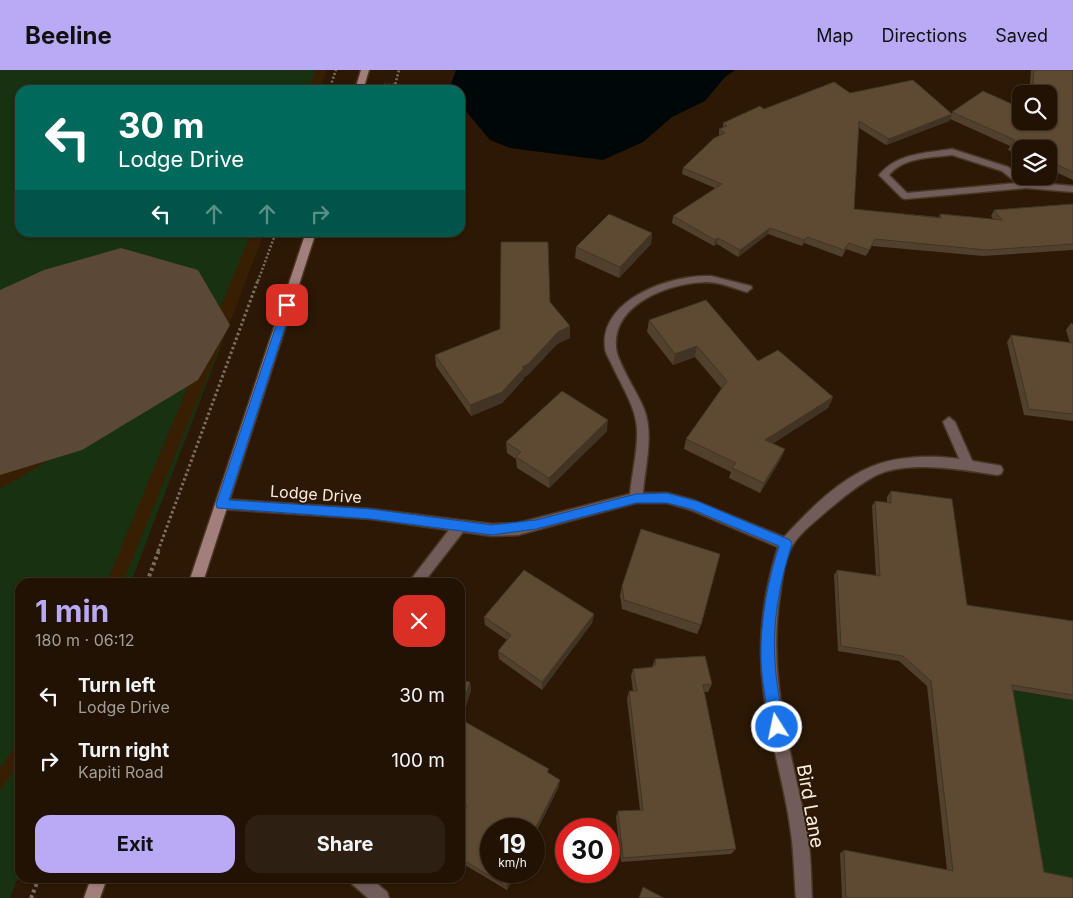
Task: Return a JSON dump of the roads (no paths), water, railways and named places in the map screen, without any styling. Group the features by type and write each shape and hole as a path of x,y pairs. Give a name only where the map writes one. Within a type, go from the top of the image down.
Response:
{"main road":[{"path":"360,85 365,70"},
{"path":"197,578 309,237"},
{"path":"92,898 97,883"}],"street":[{"path":"1026,185 1005,169 952,152 906,159 891,167 884,174 905,196 1026,185 1073,189"},
{"path":"636,498 643,429 639,410 610,349 609,340 614,323 640,299 678,283 694,280 718,280 747,288"},
{"path":"949,422 968,465"},
{"path":"786,544 806,522 847,487 876,470 918,463 968,465 996,470"},
{"name":"Lodge Drive","path":"222,504 371,514 492,530 518,528 636,498 667,498 693,505 786,544"},
{"path":"419,578 459,527"},
{"name":"Bird Lane","path":"786,544 777,571 769,622 768,662 771,694 799,833 804,898"},
{"path":"364,883 381,898"}]}
